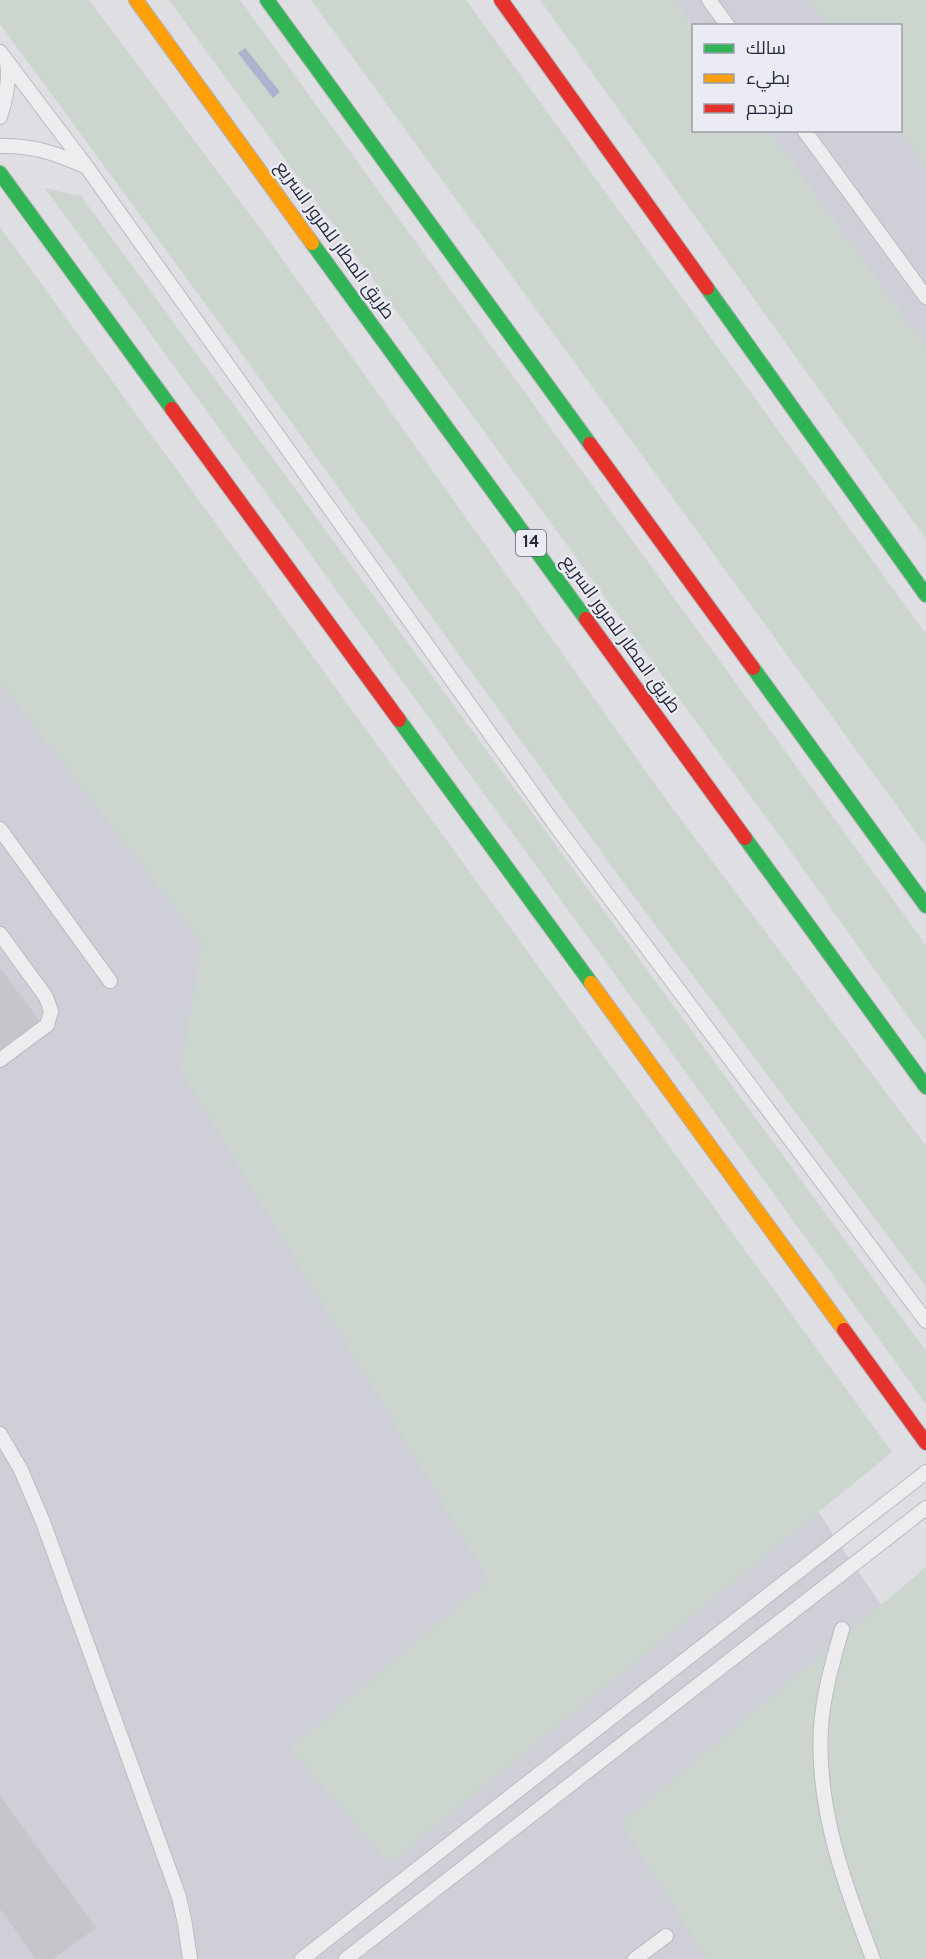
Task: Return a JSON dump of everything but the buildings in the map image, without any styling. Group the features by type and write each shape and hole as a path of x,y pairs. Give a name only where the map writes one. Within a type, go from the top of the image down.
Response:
{"highway":[{"name":"طريق المطار للمرور السريع","path":"136,0 926,1087"},
{"path":"267,0 926,906"},
{"path":"501,0 926,595"},
{"path":"0,173 926,1443"}],"lane":[{"path":"709,0 727,24"},
{"path":"0,117 6,100 8,83 4,56"},
{"path":"4,56 86,166 553,822 926,1321"},
{"path":"805,132 926,297"},
{"path":"0,146 44,150 86,166"},
{"path":"0,829 110,981"},
{"path":"0,934 46,997 51,1011 47,1025 0,1060"},
{"path":"0,1434 21,1470 43,1522 166,1860 181,1906 190,1959"},
{"path":"302,1959 926,1472"},
{"path":"346,1959 926,1508"},
{"path":"842,1629 828,1678 821,1728 822,1778 830,1828 839,1861 856,1916 873,1959"},
{"path":"635,1959 666,1936"}],"shaded area":[{"path":"0,0 89,0 266,236 667,801 926,1146 926,1287 615,871 226,332 0,24"},
{"path":"169,0 240,0 926,945 926,1042 789,849"},
{"path":"311,0 466,0 926,634 926,846"},
{"path":"540,0 673,0 692,27 692,132 770,132 926,347 926,539"},
{"path":"673,0 926,0 926,347 770,132 902,132 902,24 692,24 692,27"},
{"path":"808,0 926,0 926,168 902,132 902,24 828,24"},
{"path":"45,188 81,196 926,1351 926,1404"},
{"path":"0,227 892,1452 390,1863 290,1749 489,1580 181,1070 202,943 0,682"},
{"path":"0,402 762,1421 837,1541 926,1669 926,1959 0,1959"},
{"path":"926,1567 926,1959 707,1959 621,1823"}],"water":[{"path":"245,48 280,92 273,98 238,53"}],"traffic: fast":[{"path":"267,0 590,444"},
{"path":"0,173 172,409"},
{"path":"312,243 586,619"},
{"path":"707,288 926,595"},
{"path":"753,668 926,906"},
{"path":"399,720 591,983"},
{"path":"745,838 926,1087"}],"traffic: slow":[{"path":"136,0 312,243"},
{"path":"591,983 844,1330"}],"traffic: jam":[{"path":"501,0 707,288"},
{"path":"172,409 399,720"},
{"path":"590,444 753,668"},
{"path":"586,619 745,838"},
{"path":"844,1330 926,1443"}]}
